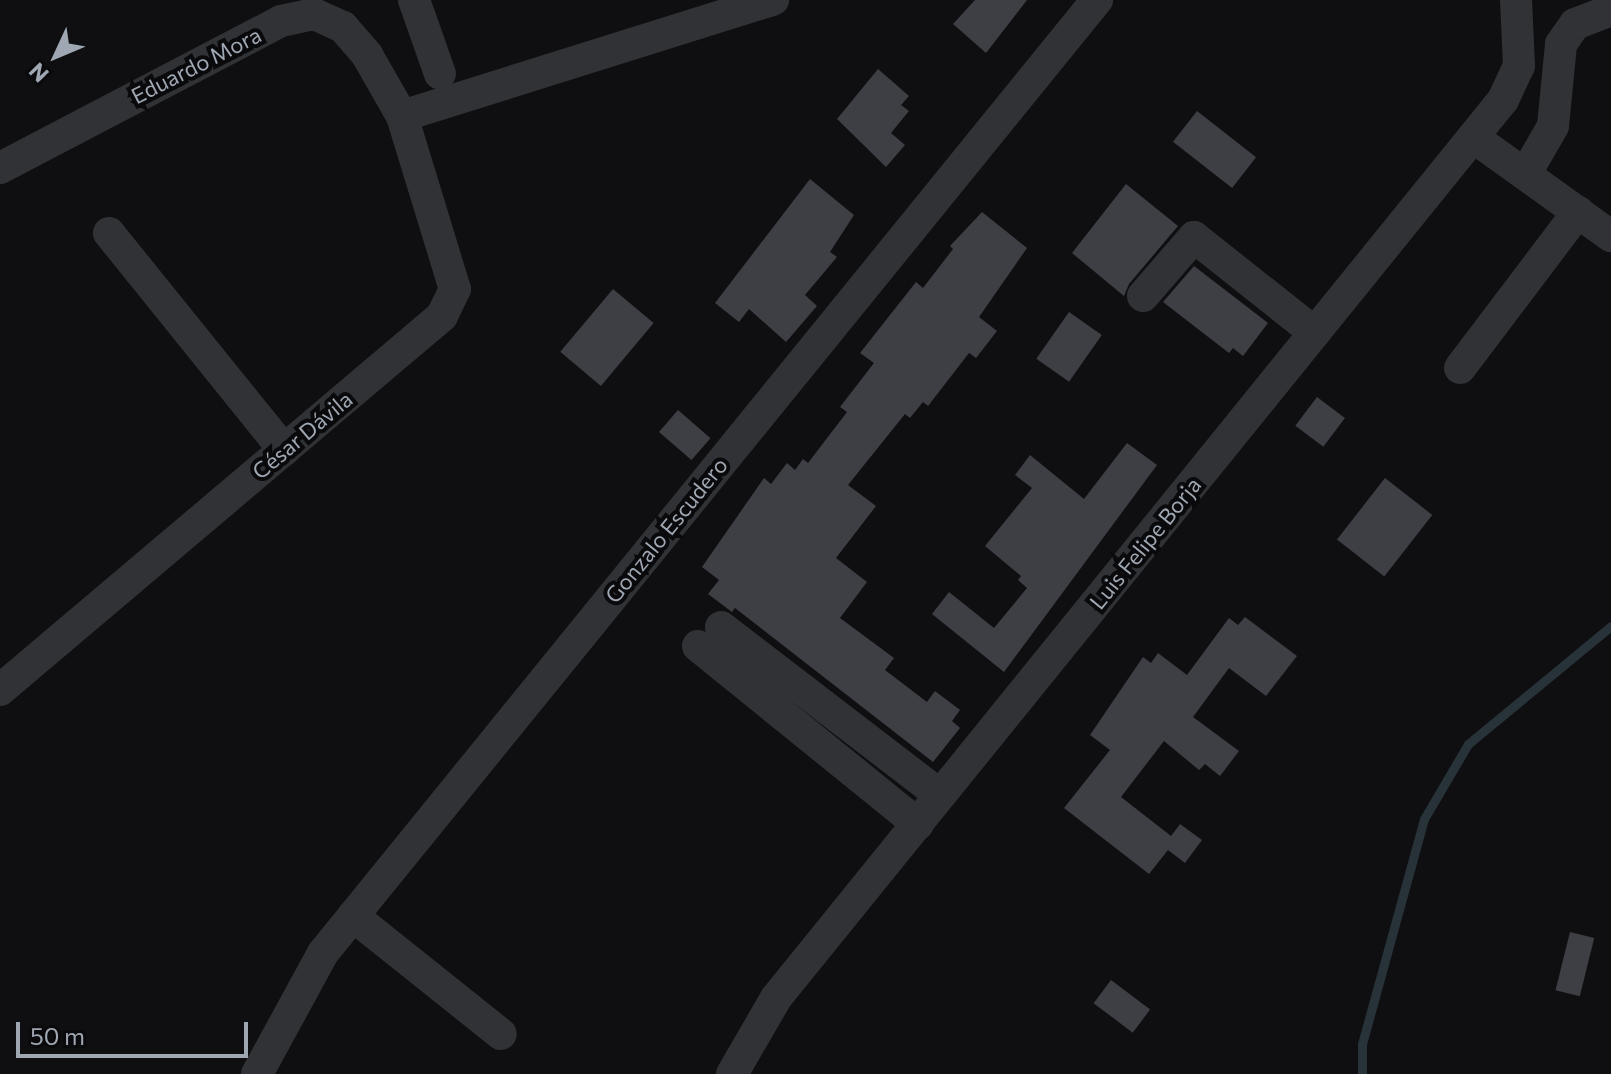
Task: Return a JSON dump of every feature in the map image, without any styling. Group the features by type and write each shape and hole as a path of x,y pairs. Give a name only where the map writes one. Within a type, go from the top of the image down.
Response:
{"street":[{"path":"414,0 440,74"},
{"path":"402,116 773,0"},
{"name":"Gonzalo Escudero","path":"257,1074 323,953 1096,0"},
{"name":"Luis Felipe Borja","path":"732,1074 776,998 1503,100 1519,66 1516,0"},
{"path":"1526,173 1553,126 1561,44 1575,24 1611,10"},
{"name":"Eduardo Mora","path":"0,168 297,15 314,14 343,27 367,55 402,116"},
{"name":"César Dávila","path":"0,690 442,316 455,289 402,116"},
{"path":"1473,137 1611,236"},
{"path":"1460,368 1578,212"},
{"path":"109,233 284,450"},
{"path":"1143,296 1194,237 1315,333"},
{"path":"918,824 710,636 940,795"},
{"path":"353,916 501,1034"}],"building":[{"path":"975,0 1027,0 986,53 953,24"},
{"path":"878,69 909,96 901,105 909,111 891,133 905,145 886,167 837,119"},
{"path":"1197,111 1256,157 1232,188 1173,142"},
{"path":"810,179 854,215 830,252 837,257 805,295 817,306 786,342 749,309 739,322 715,303"},
{"path":"1126,184 1178,226 1129,284 1124,296 1072,253"},
{"path":"982,212 1027,248 979,317 997,331 976,358 969,353 928,406 923,402 910,418 905,414 848,485 876,506 836,558 867,582 840,618 894,658 885,670 927,702 935,691 960,710 952,721 960,728 933,762 735,608 732,612 708,594 719,580 702,567 764,478 771,484 787,463 795,470 803,459 808,463 847,412 840,407 874,363 860,353 916,282 923,288 953,249 950,246"},
{"path":"1194,266 1268,323 1243,356 1233,348 1229,353 1163,302"},
{"path":"613,289 654,323 601,386 560,352"},
{"path":"1069,312 1102,335 1069,382 1036,359"},
{"path":"1317,397 1345,418 1323,447 1295,426"},
{"path":"678,410 710,438 691,460 659,432"},
{"path":"1127,443 1157,465 1004,672 932,614 949,592 994,628 1027,588 1018,580 1021,576 985,546 1032,488 1015,475 1030,455 1084,499"},
{"path":"1385,478 1432,515 1384,576 1337,539"},
{"path":"1245,617 1297,656 1266,696 1229,668 1193,717 1239,751 1220,776 1205,764 1199,770 1164,741 1121,797 1171,836 1180,824 1202,840 1185,863 1168,850 1149,874 1064,808 1110,750 1090,735 1143,657 1151,663 1158,653 1187,675 1229,618 1238,625"},
{"path":"1570,932 1594,938 1580,996 1555,990"},
{"path":"1111,980 1150,1009 1133,1033 1094,1003"}],"waterway":[{"path":"1362,1074 1362,1044 1424,819 1468,744 1611,626"}]}
